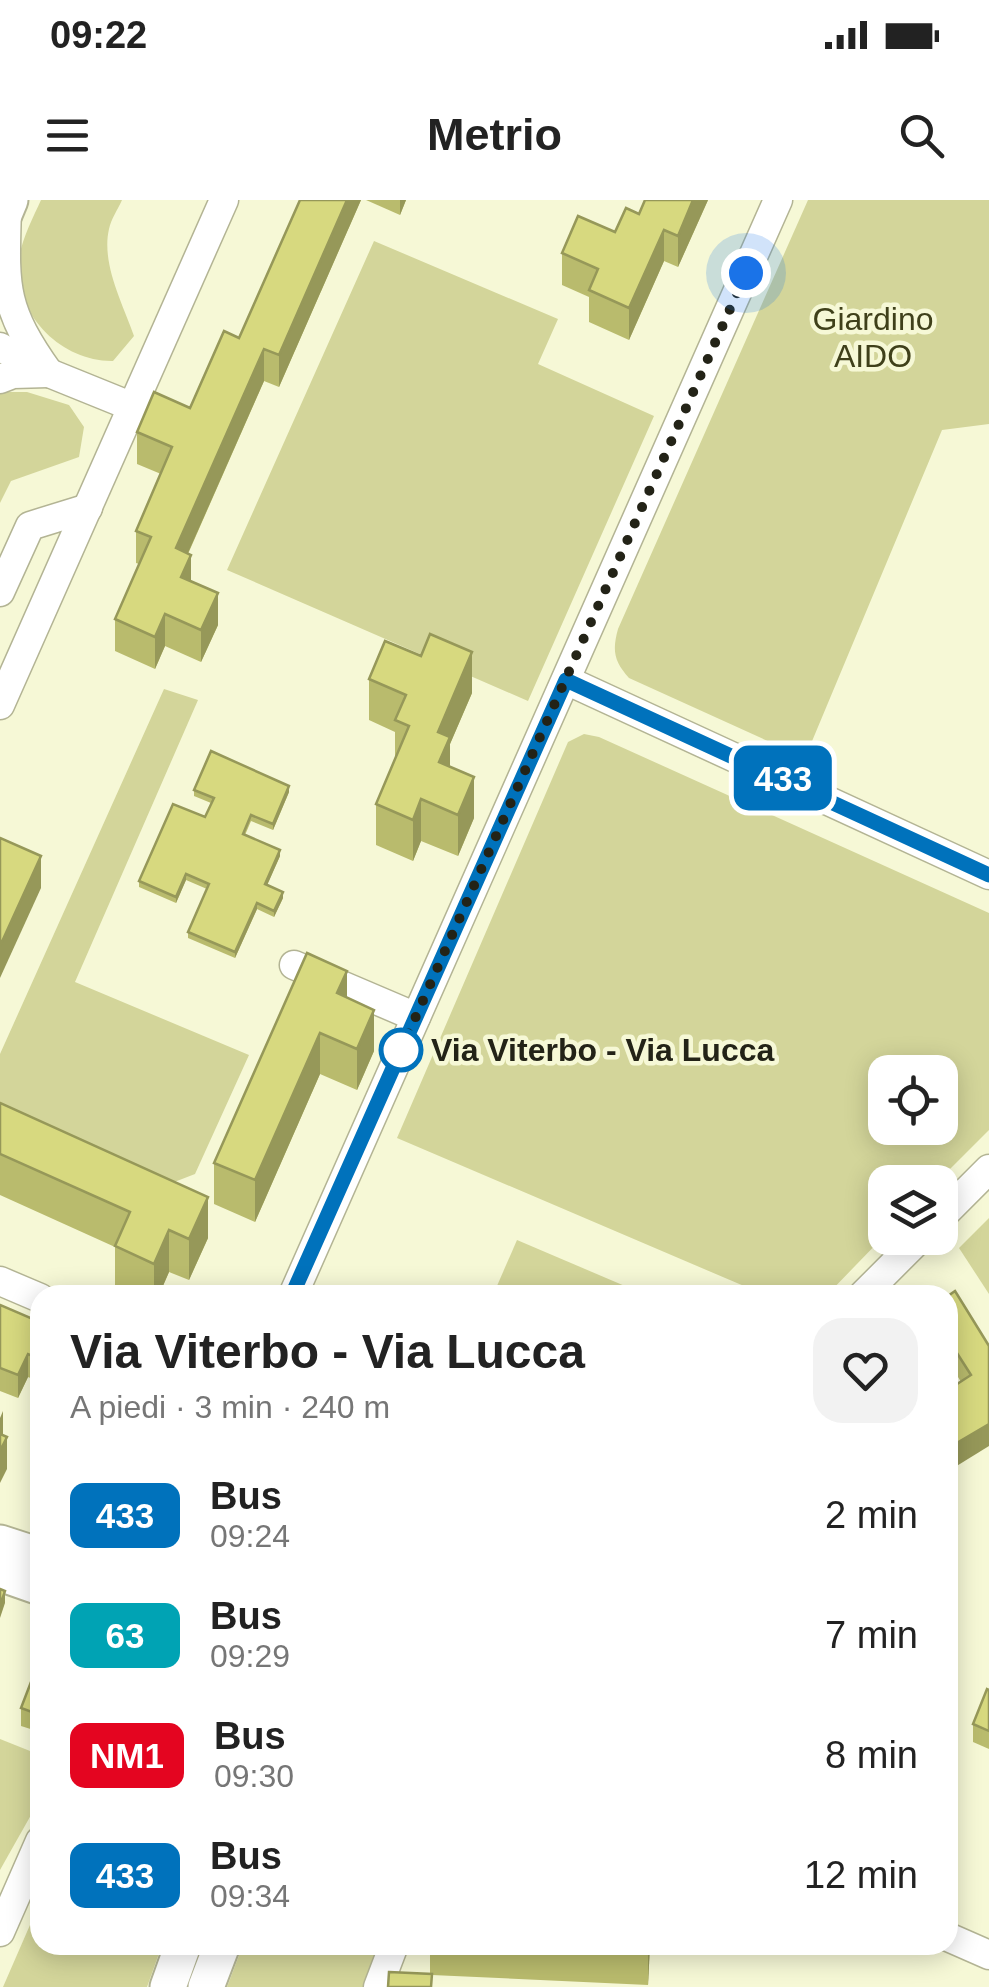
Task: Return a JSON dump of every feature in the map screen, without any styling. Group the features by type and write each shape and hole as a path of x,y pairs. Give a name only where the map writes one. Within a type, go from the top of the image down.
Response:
{"main road":[{"path":"0,1543 30,1553"},
{"path":"0,1573 30,1584"},
{"path":"168,1987 179,1955"},
{"path":"206,1987 218,1955"}],"street":[{"path":"0,706 224,200"},
{"path":"296,1285 778,200"},
{"path":"6,210 10,306 49,373"},
{"path":"0,347 49,373 133,407"},
{"path":"0,379 13,374 49,373"},
{"path":"0,592 30,526 88,508"},
{"path":"566,680 989,874"},
{"path":"294,965 416,1017"},
{"path":"958,1200 989,1169"},
{"path":"873,1285 903,1255"},
{"path":"0,1281 30,1294"},
{"path":"0,1932 30,1864"},
{"path":"958,1941 989,1955"},
{"path":"378,1987 390,1955"}],"green space":[{"path":"41,200 122,200 109,229 108,256 134,336 113,361 77,354 61,345 34,319 25,303 19,258"},
{"name":"Giardino AIDO","path":"808,200 989,200 989,424 942,430 805,758 629,678 617,661 615,650 618,629"},
{"path":"374,241 558,319 538,364 654,416 528,701 227,570"},
{"path":"0,392 27,392 69,405 84,427 79,457 11,481 0,503"},
{"path":"164,689 198,700 75,982 249,1055 195,1174 164,1186 0,1112 0,1054"},
{"path":"584,734 599,737 989,913 989,1130 954,1165 868,1165 868,1253 837,1285 742,1285 397,1138 568,742"},
{"path":"989,1218 989,1294 959,1248"},
{"path":"517,1240 623,1285 497,1285"},
{"path":"0,1739 30,1751 30,1817 0,1870"},
{"path":"30,1925 30,1955 158,1955 147,1987 3,1987"},
{"path":"239,1955 379,1955 365,1987 227,1987"}],"building":[{"path":"300,200 347,200 279,355 264,349 176,548 191,555 181,577 218,593 201,630 165,614 155,637 115,619 151,537 136,531 172,447 137,432 154,392 190,408 224,331 239,338"},
{"path":"645,200 693,200 678,236 664,230 629,308 589,290 598,269 562,253 578,216 615,232 626,208 639,214"},
{"path":"430,634 472,652 438,732 450,737 439,762 474,777 458,815 421,799 413,820 376,804 409,726 395,720 406,695 369,679 385,641 421,656"},
{"path":"211,751 289,786 273,824 251,815 243,834 280,850 265,884 283,892 274,911 257,903 235,952 188,932 209,884 186,874 176,897 139,881 173,804 205,817 214,798 194,790"},
{"path":"0,838 41,856 0,946"},
{"path":"307,953 347,971 337,993 374,1010 357,1049 320,1033 255,1180 214,1163"},
{"path":"0,1103 208,1197 189,1239 169,1230 154,1264 115,1246 130,1212 0,1154"},
{"path":"958,1296 989,1346 989,1424 958,1442 958,1383 971,1375 958,1355"},
{"path":"0,1305 30,1318 30,1355 18,1375 0,1368"},
{"path":"30,1685 30,1711 21,1708"},
{"path":"989,1690 989,1731 973,1724"},
{"path":"389,1972 432,1974 431,1987 388,1987"}],"bus line":[{"name":"433","path":"296,1285 566,680 989,875"}],"place":[{"name":"Via Viterbo - Via Lucca","path":"401,1050"}],"route":[{"path":"401,1050 746,273"}]}
